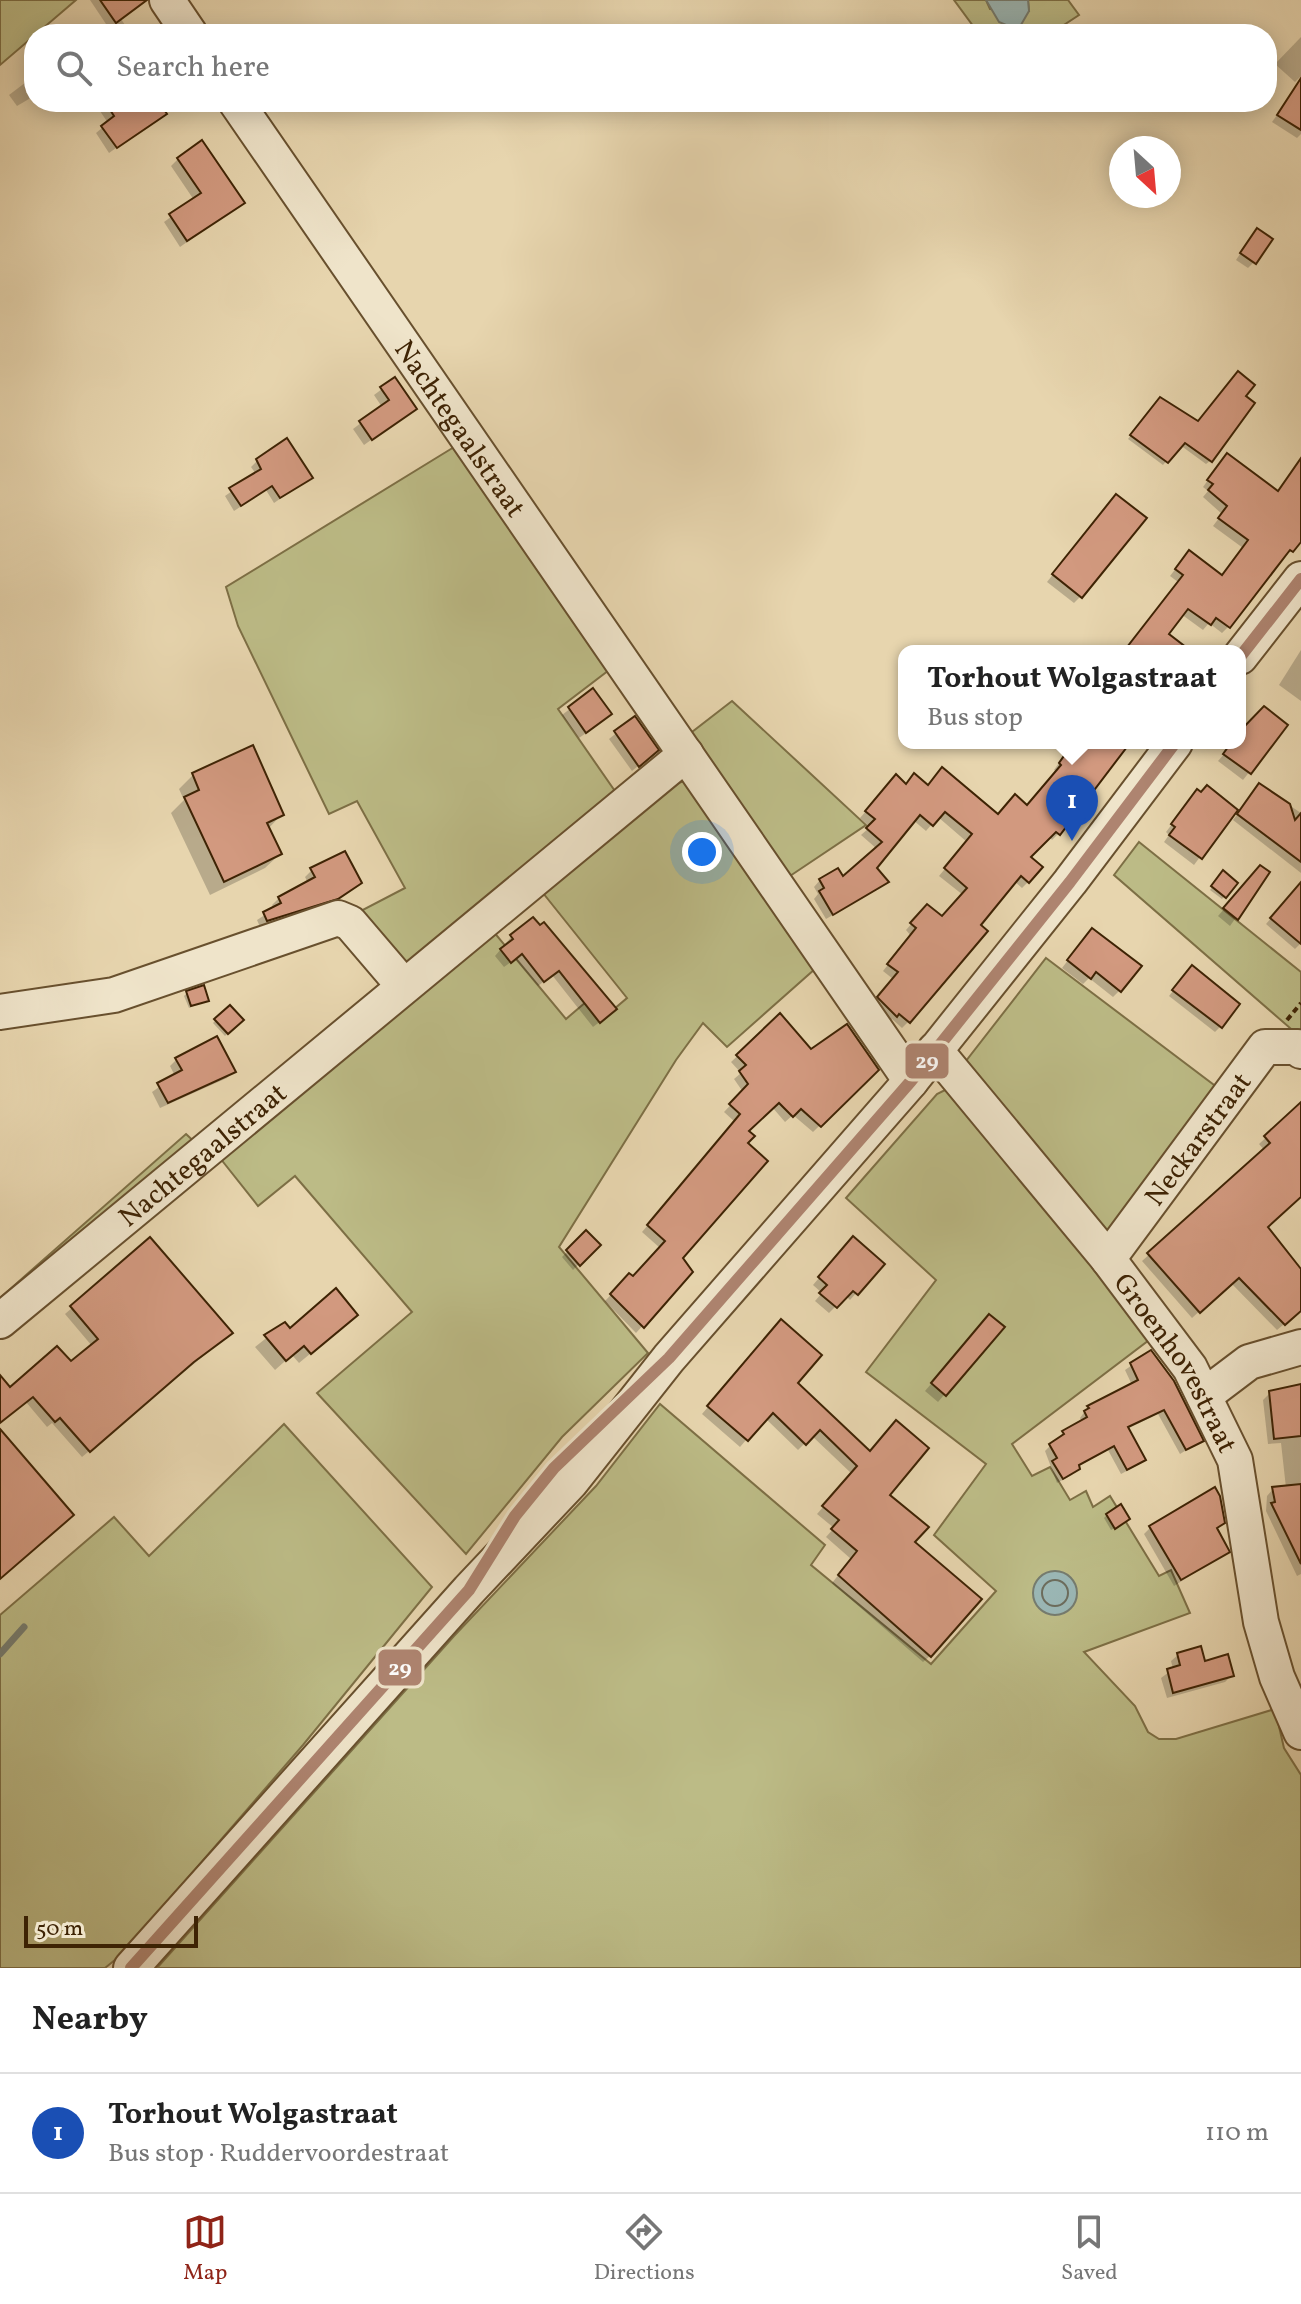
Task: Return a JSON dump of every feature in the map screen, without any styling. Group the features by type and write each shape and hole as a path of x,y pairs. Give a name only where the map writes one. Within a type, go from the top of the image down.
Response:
{"street":[{"path":"167,0 183,24"},
{"name":"Nachtegaalstraat","path":"243,112 911,1081"},
{"path":"1246,649 1301,579"},
{"path":"131,1968 469,1590 515,1516 554,1468 669,1358 911,1081 1070,882 1170,749"},
{"name":"Nachtegaalstraat","path":"0,1321 686,754"},
{"path":"0,1012 114,995 338,918 350,923 403,985"},
{"name":"Neckarstraat","path":"1108,1259 1265,1047 1298,1047 1301,1051"},
{"name":"Groenhovestraat","path":"935,1050 1108,1259 1190,1368 1235,1460 1261,1622 1277,1677 1301,1732"},
{"path":"1204,1396 1249,1362 1301,1347"}],"shaded area":[{"path":"0,0 76,0 48,24 24,24 24,44 0,65"},
{"path":"954,0 986,0 990,9 1029,11 1028,0 1068,0 1079,15 1065,24 972,24"},
{"path":"459,444 613,667 558,709 617,794 404,968 353,915 405,888 357,801 329,814 238,626 226,587"},
{"path":"732,701 866,825 784,880 683,739"},
{"path":"689,780 816,968 727,1047 703,1023 676,1060 559,1247 648,1353 562,1437 466,1554 317,1393 412,1312 295,1176 258,1206 216,1153 488,925 566,1019 593,996 607,1015 627,998 535,883 666,786"},
{"path":"1139,842 1301,972 1301,1032 1298,1035 1114,875"},
{"path":"1046,958 1218,1088 1112,1241 966,1061"},
{"path":"947,1089 1153,1337 1012,1444 1032,1476 1050,1467 1070,1500 1086,1491 1093,1507 1110,1496 1159,1576 1171,1570 1190,1613 1084,1652 1135,1706 1148,1732 1159,1739 1176,1739 1275,1709 1284,1748 1301,1775 1301,1968 157,1968 454,1636 596,1486 660,1404 825,1545 811,1565 931,1664 996,1591 934,1535 986,1464 866,1372 936,1280 846,1198 937,1094"},
{"path":"186,1134 202,1149 0,1320 0,1298"},
{"path":"284,1424 432,1587 303,1745 121,1955 105,1968 0,1968 0,1615 114,1517 149,1556"}],"water":[{"path":"986,0 1028,0 1029,11 1021,24 999,22"},
{"path":"1055,1571 1070,1578 1077,1593 1070,1608 1055,1615 1040,1608 1033,1593 1040,1578"}],"building":[{"path":"100,0 147,0 116,23"},
{"path":"1301,78 1301,130 1277,115"},
{"path":"111,112 167,114 117,148 101,126 114,116"},
{"path":"202,140 245,203 187,241 169,214 201,193 177,158"},
{"path":"1257,228 1273,239 1256,264 1240,253"},
{"path":"1238,371 1255,385 1246,396 1255,403 1212,462 1185,443 1168,463 1130,435 1160,397 1198,421"},
{"path":"395,377 417,409 372,440 359,421 389,400 380,387"},
{"path":"287,438 313,478 280,498 272,486 241,506 229,488 261,469 256,459"},
{"path":"1227,453 1278,491 1301,458 1301,542 1293,552 1290,550 1230,628 1216,618 1211,625 1188,609 1169,634 1183,645 1129,645 1183,575 1175,569 1189,550 1222,575 1248,540 1218,518 1227,506 1208,490 1213,484 1207,480"},
{"path":"1116,494 1147,518 1082,598 1052,574"},
{"path":"593,688 612,714 586,733 568,707"},
{"path":"1264,706 1288,725 1251,774 1223,754 1227,749 1246,749 1246,725"},
{"path":"635,716 659,750 639,767 614,731"},
{"path":"253,745 284,815 267,823 282,854 224,882 184,797 199,790 192,773"},
{"path":"1069,749 1125,749 1060,835 1056,832 1031,857 1043,867 1029,883 1021,876 981,925 988,931 910,1023 899,1014 897,1017 877,997 898,972 887,964 916,928 910,923 927,904 942,916 967,888 944,868 972,834 945,812 933,826 920,815 877,868 889,882 833,915 819,891 824,888 819,879 838,868 843,876 882,842 866,828 875,819 865,811 896,774 906,784 914,773 928,785 942,767 998,814 1015,794 1027,805 1061,765 1059,763"},
{"path":"1259,783 1290,804 1295,820 1301,813 1301,862 1237,814"},
{"path":"1207,785 1238,810 1202,859 1169,835 1175,827 1171,824 1197,789 1201,792"},
{"path":"345,851 362,883 338,899 267,921 263,912 281,903 278,897 315,877 310,868"},
{"path":"1260,865 1270,872 1238,920 1223,908"},
{"path":"1223,870 1238,883 1226,898 1211,886"},
{"path":"1301,882 1301,944 1270,918"},
{"path":"533,917 540,925 544,922 617,1009 600,1023 559,971 544,982 522,954 511,963 500,949 513,939 510,935"},
{"path":"1092,928 1142,966 1121,992 1096,972 1091,979 1067,960"},
{"path":"1192,965 1240,1004 1222,1028 1172,990"},
{"path":"204,985 209,1001 191,1006 186,991"},
{"path":"230,1005 244,1020 228,1034 214,1019"},
{"path":"780,1013 811,1049 847,1024 879,1070 821,1127 801,1109 793,1117 779,1103 749,1131 755,1136 748,1143 768,1161 683,1258 693,1272 644,1328 610,1294 629,1273 633,1276 665,1241 647,1225 740,1114 729,1104 748,1084 739,1071 746,1065 736,1055"},
{"path":"217,1036 236,1072 168,1103 157,1083 182,1070 175,1058"},
{"path":"1301,1102 1301,1197 1268,1227 1301,1269 1301,1311 1285,1325 1239,1278 1200,1313 1147,1253 1270,1143 1264,1136"},
{"path":"586,1230 601,1245 580,1266 566,1250"},
{"path":"853,1236 885,1264 858,1295 853,1291 837,1308 819,1293 827,1285 818,1277"},
{"path":"150,1237 233,1333 194,1362 90,1452 60,1418 55,1422 33,1397 0,1423 0,1375 10,1387 57,1346 71,1361 98,1339 70,1306"},
{"path":"336,1288 358,1315 311,1354 304,1346 286,1361 264,1335 285,1322 290,1328"},
{"path":"989,1314 1005,1327 946,1396 931,1383"},
{"path":"781,1319 822,1355 798,1383 870,1451 896,1420 929,1448 890,1495 929,1527 915,1542 982,1599 931,1657 838,1575 857,1551 831,1529 839,1520 822,1506 857,1466 820,1430 806,1445 773,1413 748,1441 707,1406"},
{"path":"1151,1350 1174,1381 1204,1441 1186,1450 1164,1410 1128,1427 1146,1460 1127,1470 1114,1446 1079,1465 1080,1469 1063,1479 1052,1461 1057,1458 1049,1444 1064,1434 1062,1431 1087,1417 1084,1411 1089,1408 1087,1406 1138,1380 1130,1363"},
{"path":"1301,1384 1301,1436 1274,1439 1269,1391"},
{"path":"0,1429 74,1515 0,1579"},
{"path":"1301,1484 1301,1564 1271,1503 1275,1502 1272,1487"},
{"path":"1215,1487 1220,1496 1225,1523 1217,1528 1230,1552 1181,1580 1149,1526"},
{"path":"1121,1504 1130,1519 1115,1529 1106,1514"},
{"path":"1201,1646 1205,1661 1228,1654 1234,1676 1173,1693 1167,1669 1180,1665 1177,1653"}],"waterway":[{"path":"0,1654 24,1627"}],"transit line":[{"name":"29","path":"1246,649 1301,579"},
{"name":"29","path":"131,1968 469,1590 515,1516 554,1468 669,1358 911,1081 1070,882 1170,749"}],"place":[{"name":"Torhout Wolgastraat","path":"1072,841"}]}
